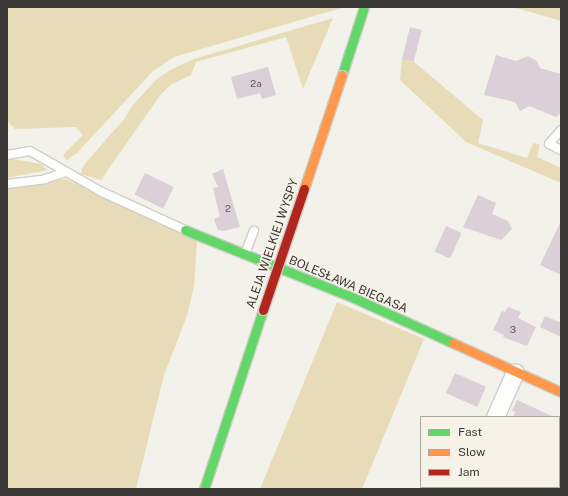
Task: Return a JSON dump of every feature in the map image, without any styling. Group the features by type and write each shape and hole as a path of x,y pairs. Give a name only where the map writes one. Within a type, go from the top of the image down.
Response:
{"main road":[{"name":"ALEJA WIELKIEJ WYSPY","path":"204,489 364,7"},
{"name":"BOLESŁAWA BIEGASA","path":"185,230 354,298 561,392"}],"street":[{"path":"495,416 515,372"}],"lane":[{"path":"561,130 549,144 561,150"},
{"name":"BOLESŁAWA BIEGASA","path":"7,155 30,151 102,192 185,230"},
{"path":"7,184 45,179 65,172"},
{"path":"245,255 254,231"}],"shaded area":[{"path":"7,7 345,7 174,57 153,71 77,153 67,160 63,155 83,135 76,127 15,129 7,121"},
{"path":"511,7 561,7 561,21 538,14"},
{"path":"333,18 303,89 286,37 196,62 191,75 172,84 161,94 101,180 81,174 83,166 125,118 131,107 157,79 170,70 194,59"},
{"path":"402,59 414,62 483,120 478,143 527,158 533,143 540,145 537,157 561,168 561,183 466,142 400,80"},
{"path":"7,158 41,164 47,170 7,178"},
{"path":"66,179 197,240 194,286 187,316 164,375 136,489 7,489 7,188"},
{"path":"337,302 424,339 362,489 260,489"}],"building":[{"path":"410,27 422,30 414,62 402,59"},
{"path":"496,55 516,61 528,56 537,61 540,68 561,74 561,113 556,117 529,106 520,111 515,102 484,95"},
{"path":"268,67 276,95 262,99 260,93 237,99 231,77"},
{"path":"223,169 240,227 224,231 218,230 214,219 220,217 213,188 218,187 212,174"},
{"path":"145,173 174,187 163,209 134,195"},
{"path":"478,195 496,203 492,214 508,221 512,229 501,240 463,227"},
{"path":"561,221 561,275 540,265"},
{"path":"446,226 462,233 450,258 435,252"},
{"path":"508,307 521,312 518,318 536,327 527,346 503,337 504,335 493,330 502,311 505,312"},
{"path":"545,316 561,323 561,337 540,327"},
{"path":"455,373 486,387 477,407 446,393"},
{"path":"517,400 552,416 513,416 515,412 512,411"}],"traffic: fast":[{"path":"342,75 364,7"},
{"path":"185,230 354,298 453,343"},
{"path":"204,489 263,310"}],"traffic: slow":[{"path":"304,189 342,75"},
{"path":"453,343 561,392"}],"traffic: jam":[{"path":"263,310 304,189"}]}
